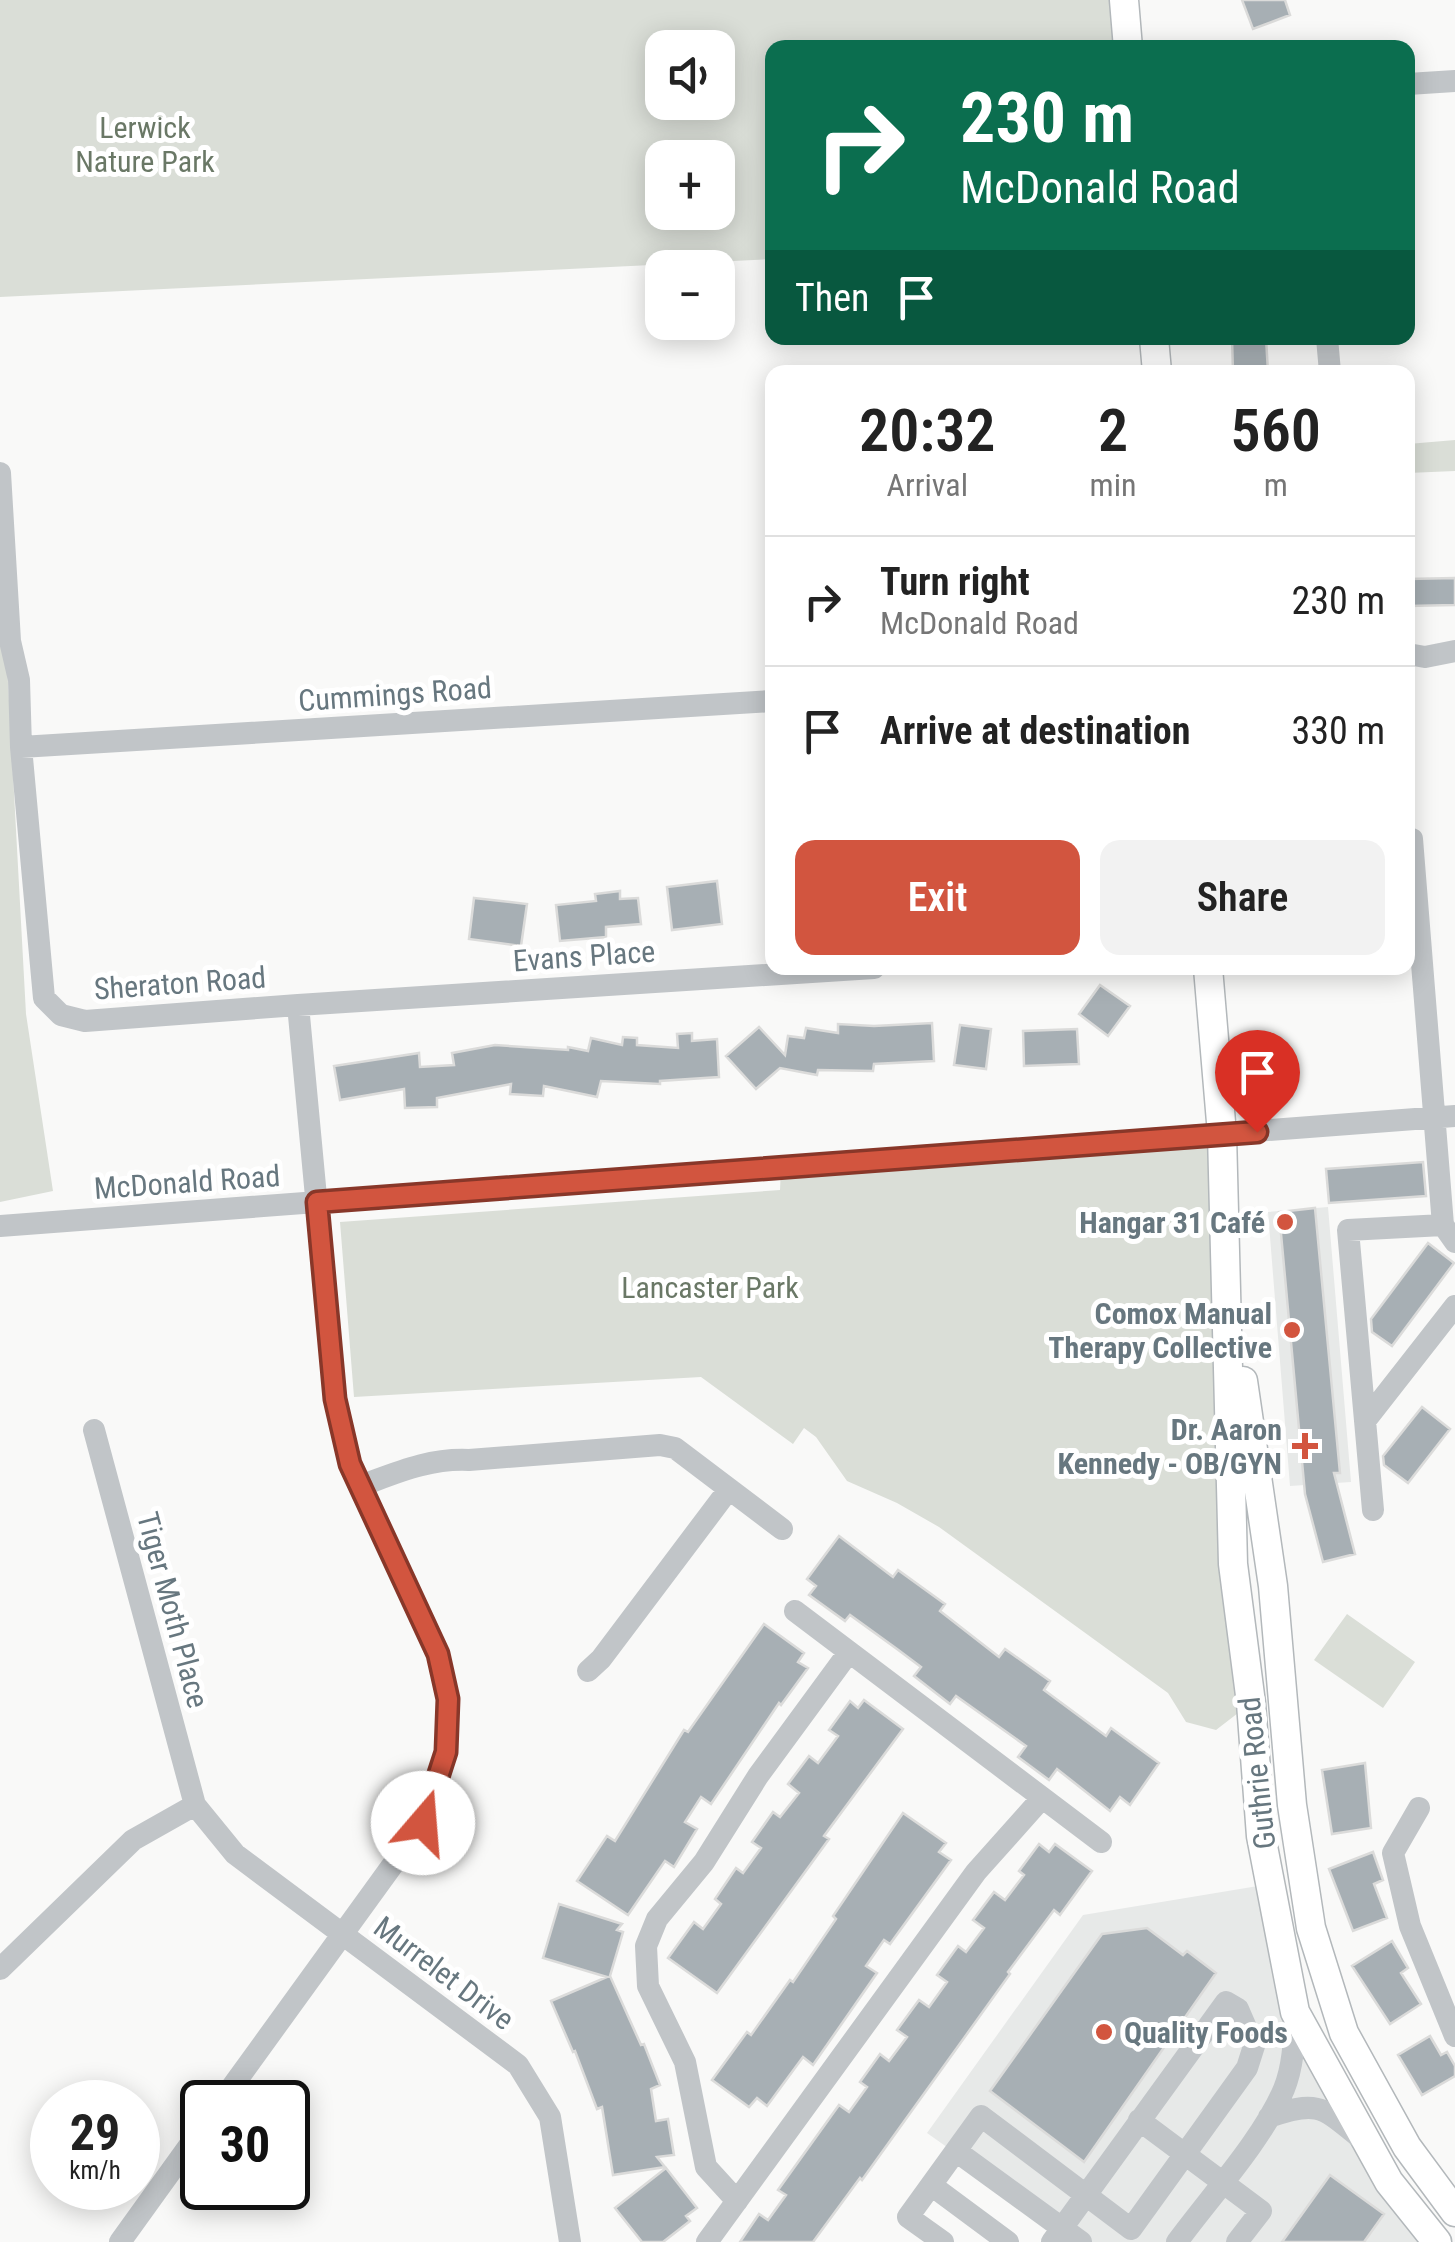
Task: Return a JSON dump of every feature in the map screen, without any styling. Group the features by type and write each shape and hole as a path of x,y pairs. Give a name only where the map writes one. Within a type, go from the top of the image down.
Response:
{"main road":[{"path":"1124,0 1127,40"},
{"name":"Guthrie Road","path":"1209,975 1222,1134 1232,1564 1252,1704 1261,1836 1295,2012 1389,2182 1437,2242"},
{"name":"Guthrie Road","path":"1226,1260 1273,1586 1292,1805 1311,1928 1344,2033 1407,2147 1455,2212"}],"street":[{"path":"1415,84 1455,81"},
{"name":"Sheraton Road","path":"0,473 10,641 19,680 44,998 60,1015 85,1021 298,1005 335,1399 350,1464 438,1654 448,1699 446,1752 423,1823 237,2080"},
{"path":"1415,655 1455,651"},
{"name":"Cummings Road","path":"22,747 765,701"},
{"path":"1373,1510 1348,1230 1449,1233 1445,1117 1415,864"},
{"name":"Evans Place","path":"298,1005 765,975"},
{"name":"McDonald Road","path":"0,1226 1445,1117"},
{"path":"1365,1421 1455,1306"},
{"name":"Tiger Moth Place","path":"94,1430 195,1805"},
{"path":"360,1486 423,1463 446,1459 660,1445 675,1448 782,1529"},
{"path":"588,1670 601,1660 730,1489"},
{"path":"795,1611 1100,1842"},
{"path":"737,2201 706,2166 685,2062 648,1986 646,1946 657,1919 704,1862 758,1776 850,1652"},
{"path":"706,2242 976,1872 1042,1798"},
{"path":"2,1959 133,1840 195,1805"},
{"name":"Murrelet Drive","path":"195,1805 235,1854 518,2066 550,2116 570,2242"},
{"path":"1419,1808 1393,1853 1410,1926 1455,2036"},
{"path":"943,2242 908,2216 981,2116 1084,2195 1130,2229 1247,2068 1254,2046 1238,2009 1226,2002 1084,2195 1065,2237 956,2151"},
{"path":"1177,2242 1269,2117 1284,2088 1293,2056 1295,2012"},
{"path":"1269,2117 1302,2105 1315,2107 1330,2113 1367,2144"},
{"path":"1139,2120 1261,2211 1238,2242"},
{"path":"120,2242 180,2159"},
{"path":"931,2185 1008,2242"}],"shaded area":[{"path":"1328,1207 1351,1482 1290,1486 1268,1212"},
{"path":"1270,1884 1295,2012 1437,2242 1081,2242 927,2133 1083,1915"}],"green space":[{"name":"Lerwick Nature Park","path":"0,0 1123,0 1126,40 765,40 765,259 735,261 735,250 645,250 645,265 0,297"},
{"path":"1455,440 1455,471 1415,473 1415,443"},
{"path":"0,535 26,1014 53,1191 0,1202"},
{"name":"Lancaster Park","path":"1222,1134 1251,1703 1216,1730 1186,1722 1168,1693 939,1527 847,1481 816,1437 804,1428 793,1444 701,1377 354,1397 340,1222 780,1190 781,1167"},
{"path":"1347,1614 1415,1662 1383,1708 1314,1660"}],"building":[{"path":"1242,0 1285,0 1290,15 1253,29"},
{"path":"1232,345 1266,345 1268,365 1233,365"},
{"path":"1455,578 1455,605 1415,606 1415,579"},
{"path":"717,881 722,924 672,930 667,887"},
{"path":"620,891 620,899 638,898 641,924 606,927 606,937 560,941 556,905 596,901 595,894"},
{"path":"474,898 527,904 521,946 469,939"},
{"path":"1100,985 1130,1006 1108,1036 1079,1014"},
{"path":"932,1023 934,1061 874,1064 873,1071 818,1070 817,1075 780,1068 756,1089 726,1056 759,1027 785,1055 788,1036 804,1038 806,1028 838,1033 838,1024"},
{"path":"960,1025 991,1029 986,1069 954,1065"},
{"path":"1077,1029 1079,1064 1024,1066 1023,1031"},
{"path":"692,1033 692,1041 717,1039 719,1077 660,1084 601,1081 597,1097 544,1086 543,1096 510,1094 511,1084 437,1098 437,1107 405,1108 404,1089 340,1100 334,1066 419,1053 420,1067 454,1065 452,1053 495,1045 588,1051 591,1038 622,1045 623,1037 637,1038 637,1045 678,1048 677,1034"},
{"path":"1423,1162 1426,1196 1329,1203 1326,1169"},
{"path":"1315,1208 1340,1473 1334,1473 1355,1554 1323,1562 1305,1494 1279,1212"},
{"path":"1428,1243 1454,1263 1392,1346 1372,1332 1371,1319"},
{"path":"1422,1407 1450,1429 1408,1483 1384,1465 1383,1456"},
{"path":"839,1536 893,1577 898,1570 945,1604 940,1611 999,1657 1005,1649 1050,1681 1044,1690 1106,1736 1111,1728 1159,1763 1130,1805 1120,1797 1110,1811 1057,1769 1049,1780 1018,1757 1026,1746 956,1696 950,1704 914,1676 921,1667 850,1615 845,1621 809,1595 816,1586 807,1579"},
{"path":"764,1624 804,1653 798,1662 808,1668 779,1703 711,1804 701,1797 685,1822 697,1829 674,1867 665,1861 628,1915 577,1881 607,1836 615,1841 684,1730 688,1732"},
{"path":"864,1700 903,1729 717,1993 668,1958 694,1922 703,1929 721,1904 715,1899 736,1868 743,1873 761,1848 752,1842 773,1812 780,1817 799,1793 788,1784 809,1756 818,1763 838,1736 829,1730 850,1701 858,1708"},
{"path":"1365,1763 1371,1828 1332,1834 1322,1770"},
{"path":"903,1813 946,1843 939,1852 951,1860 890,1944 884,1940 866,1966 877,1973 813,2065 803,2057 767,2106 757,2098 749,2107 712,2080 747,2032 751,2035 790,1980 793,1982"},
{"path":"1039,1844 1049,1852 1055,1844 1092,1871 1060,1915 1054,1910 862,2180 813,2242 740,2242 759,2214 768,2220 786,2195 778,2190 839,2105 849,2112 867,2087 860,2082 880,2054 889,2061 907,2037 897,2030 919,2000 929,2007 947,1982 937,1975 958,1946 966,1952 984,1928 973,1920 994,1892 1005,1900 1024,1875 1019,1871"},
{"path":"1373,1852 1383,1880 1374,1884 1387,1918 1353,1931 1329,1869"},
{"path":"559,1904 622,1924 617,1930 623,1932 610,1976 660,2085 651,2089 656,2121 668,2119 674,2155 657,2157 665,2167 613,2175 602,2107 597,2109 551,2001 607,1977 543,1958"},
{"name":"Quality Foods","path":"1147,1928 1216,1973 1084,2162 990,2091 1102,1934"},
{"path":"1392,1941 1408,1968 1401,1973 1421,2004 1390,2024 1352,1966"},
{"path":"1430,2036 1441,2055 1447,2052 1455,2066 1455,2076 1422,2095 1398,2055"},
{"path":"666,2168 697,2208 686,2216 690,2221 663,2242 642,2242 615,2208"},
{"path":"1330,2175 1384,2214 1364,2242 1282,2242"}],"place":[{"name":"Hangar 31 Café","path":"1285,1222"},
{"name":"Comox Manual Therapy Collective","path":"1292,1330"},
{"name":"Dr. Aaron Kennedy - OB/GYN","path":"1305,1446"},
{"name":"Quality Foods","path":"1104,2032"}],"route":[{"path":"423,1823 446,1752 448,1699 438,1654 350,1464 335,1399 317,1202 1257,1132"}]}
